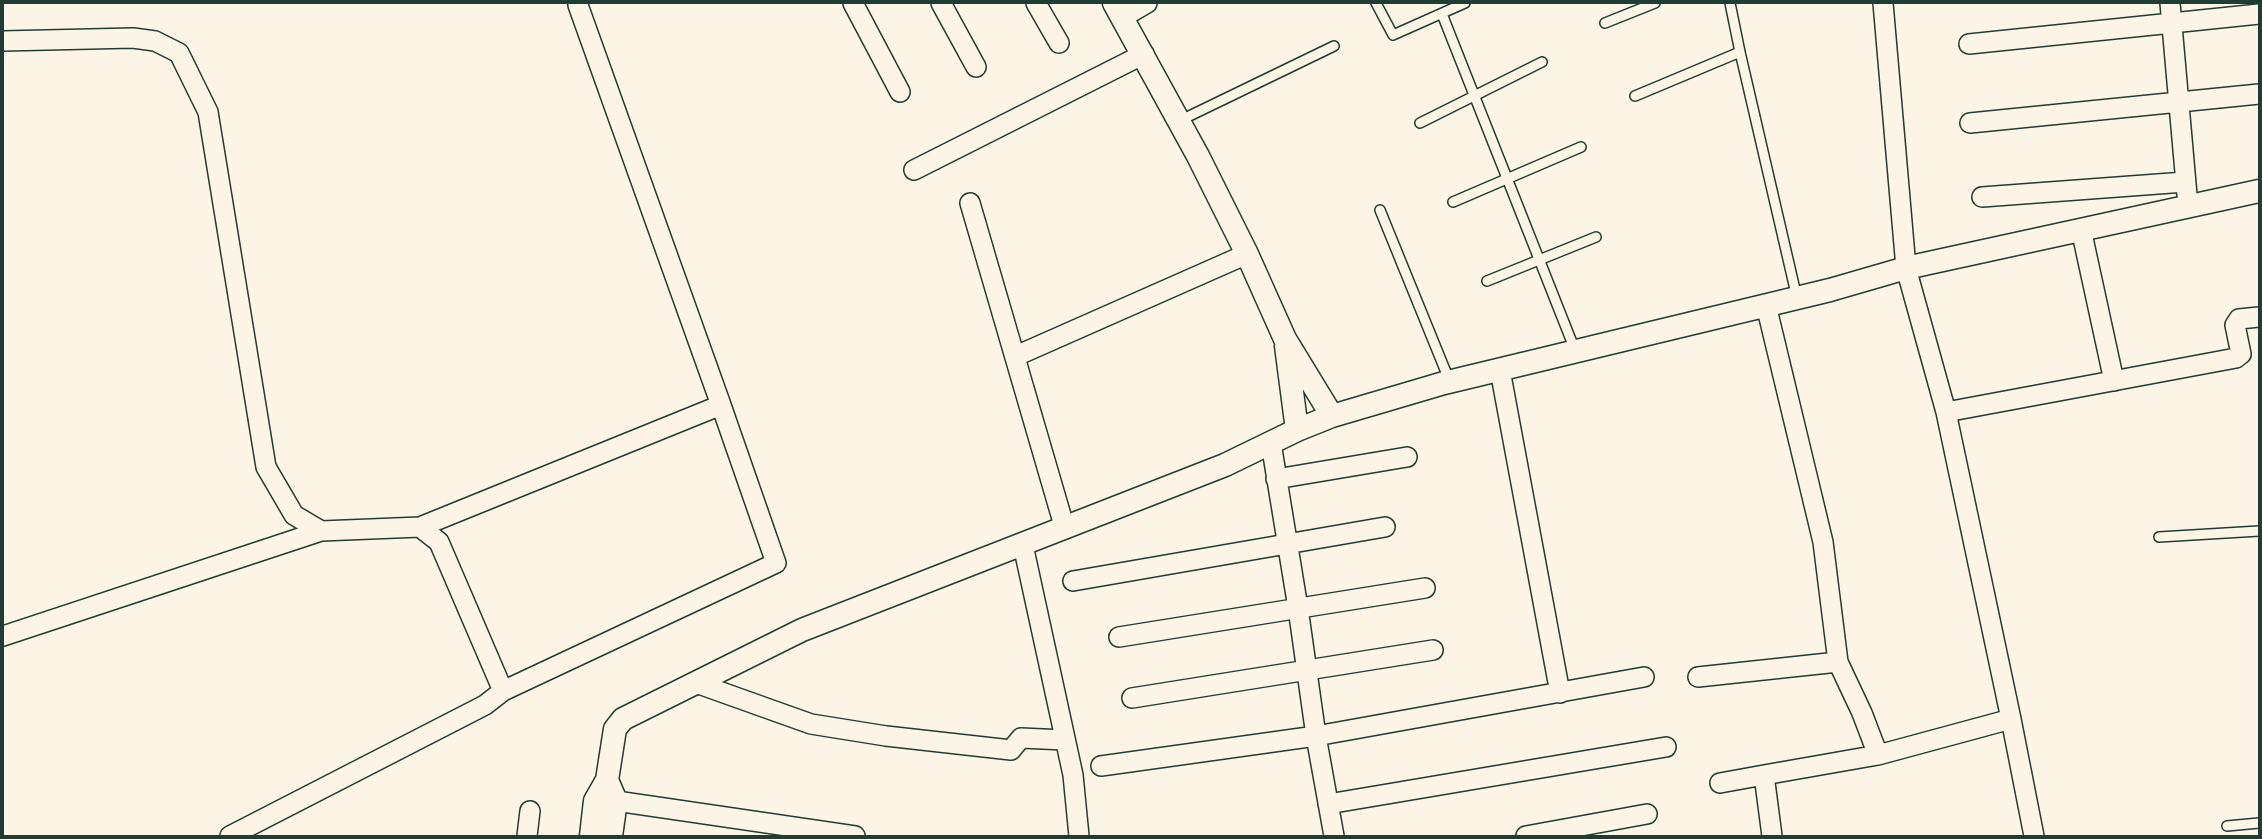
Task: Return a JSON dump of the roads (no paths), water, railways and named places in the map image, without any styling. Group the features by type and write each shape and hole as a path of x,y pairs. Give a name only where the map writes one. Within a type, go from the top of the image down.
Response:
{"street":[{"path":"853,3 900,92"},
{"path":"941,3 976,67"},
{"path":"1036,3 1059,43"},
{"path":"1147,3 1118,10 1144,54 1247,254 1285,339 1332,416"},
{"path":"1883,3 1906,268 1946,412 2011,719 2034,836"},
{"path":"2170,3 2188,206"},
{"path":"230,836 485,705 504,691 776,563 578,5"},
{"path":"1969,44 2259,14"},
{"path":"3,41 133,38 155,40 179,53 208,112 266,468 294,516 320,531"},
{"path":"914,170 1144,54"},
{"path":"1970,123 2259,94"},
{"path":"1982,197 2185,182"},
{"path":"591,836 595,801 607,780 615,729 623,719 802,630 1065,529 1225,465 1297,430 1332,416 1450,382 1575,350 1797,298 1906,268 2259,190"},
{"path":"970,203 1016,356 1065,529"},
{"path":"2081,229 2114,381"},
{"path":"1016,356 1247,254"},
{"path":"1766,305 1823,542 1838,662 1862,713 1878,755"},
{"path":"1946,412 2236,358 2241,354 2235,325 2239,319 2259,317"},
{"path":"1285,339 1297,430"},
{"path":"1500,370 1560,693"},
{"path":"3,636 320,531 420,527 721,405"},
{"path":"1271,443 1298,608 1316,736 1334,836"},
{"path":"1276,478 1407,457"},
{"path":"420,527 439,542 504,691"},
{"path":"1073,581 1385,527"},
{"path":"1023,545 1073,774 1079,836"},
{"path":"1119,637 1425,588"},
{"path":"1132,698 1433,650"},
{"path":"1698,677 1838,662"},
{"path":"1101,766 1316,736 1644,677"},
{"path":"696,683 811,724 1011,750 1021,738 1065,740"},
{"path":"1720,783 1878,755 2011,719"},
{"path":"1328,804 1666,747"},
{"path":"1764,775 1772,836"},
{"path":"607,780 616,801 611,836"},
{"path":"616,801 780,831 855,836"},
{"path":"526,836 530,811"},
{"path":"1526,836 1647,814"}],"lane":[{"path":"1376,3 1393,35 1465,3"},
{"path":"1605,23 1655,3"},
{"path":"1730,3 1797,298"},
{"path":"1442,14 1575,350"},
{"path":"1179,121 1334,46"},
{"path":"1635,96 1740,52"},
{"path":"1420,123 1542,62"},
{"path":"1453,202 1581,147"},
{"path":"1380,210 1450,382"},
{"path":"1487,281 1596,237"},
{"path":"2159,537 2259,531"},
{"path":"2227,826 2259,823"}]}
